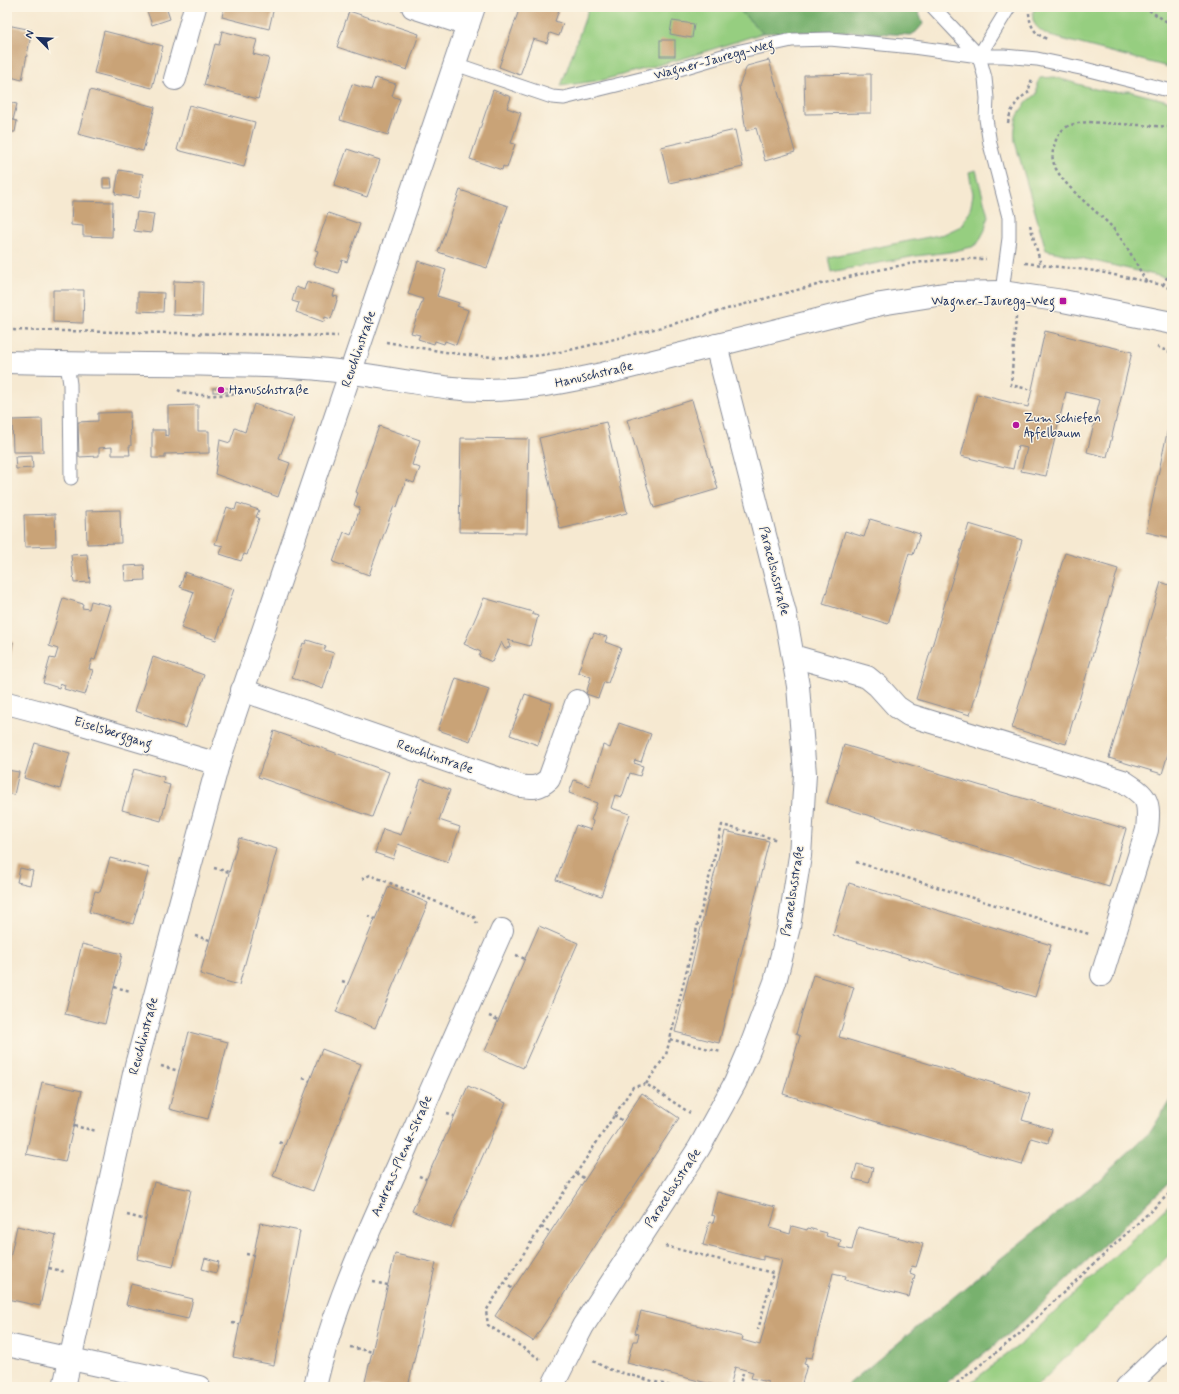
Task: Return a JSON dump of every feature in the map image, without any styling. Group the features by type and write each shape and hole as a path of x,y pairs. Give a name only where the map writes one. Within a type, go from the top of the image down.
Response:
{"main road":[{"path":"175,80 195,7"},
{"path":"413,7 471,16"},
{"name":"Reuchlinstraße","path":"64,1387 136,1065 218,764 471,16"},
{"name":"Hanuschstraße","path":"7,362 260,366 351,372 453,388 485,390 516,389 555,384 602,374 874,306 950,293 1002,292 1070,302 1172,323"},
{"name":"Paracelsusstraße","path":"552,1387 583,1326 699,1148 735,1083 775,982 789,927 800,856 805,774 798,686 785,612 716,345"},
{"path":"793,656 867,677 878,686 897,707 909,715 1123,781 1141,793 1149,809 1147,830 1102,975"},
{"name":"Reuchlinstraße","path":"242,690 520,786 530,788 541,786 549,778 577,701"},
{"name":"Eiselsberggang","path":"7,704 52,715 218,764"},
{"name":"Andreas-Plenk-Straße","path":"316,1387 326,1347 346,1289 384,1197 502,930"},
{"path":"1127,1387 1172,1343"},
{"path":"7,1345 199,1387"}],"lane":[{"path":"933,7 979,56 985,78 987,98 986,119 990,144 1008,217 1009,238 1002,292"},
{"path":"979,56 1009,7"},
{"name":"Wagner-Jauregg-Weg","path":"455,64 552,97 564,98 669,72 736,52 792,40 830,39 913,47 979,56 1004,56 1037,59 1115,76 1172,91"},
{"path":"67,364 70,384 71,478"}],"path":[{"path":"1144,7 1172,25"},
{"path":"1167,7 1172,10"},
{"path":"1008,129 1009,118 1013,108 1022,96 1028,92 1037,59 1046,39"},
{"path":"1146,282 1132,255 1112,228 1061,177 1053,163 1054,145 1062,130 1068,125 1076,123 1088,122 1172,127"},
{"path":"1030,223 1041,265"},
{"path":"384,342 469,356 533,356 564,351 676,324 759,300 859,274 917,263 957,259 1006,259 1095,272 1163,285 1172,289"},
{"path":"1163,285 1172,268"},
{"path":"1016,316 1011,385 1032,390"},
{"path":"7,330 329,335"},
{"path":"1157,347 1172,353"},
{"path":"184,393 231,394 258,391"},
{"path":"543,1362 488,1325 486,1311 633,1087 646,1084 666,1055 681,1000 722,825 781,840"},
{"path":"856,862 1112,941"},
{"path":"713,863 717,864"},
{"path":"210,867 229,872"},
{"path":"362,879 370,875 474,917 480,931"},
{"path":"368,916 375,919"},
{"path":"696,931 700,932"},
{"path":"190,935 210,940"},
{"path":"342,980 348,983"},
{"path":"114,987 135,992"},
{"path":"670,1040 727,1054"},
{"path":"157,1065 179,1071"},
{"path":"303,1078 310,1081"},
{"path":"646,1084 695,1116"},
{"path":"614,1115 623,1121"},
{"path":"74,1126 101,1132"},
{"path":"279,1142 285,1145"},
{"path":"576,1173 585,1179"},
{"path":"952,1387 1017,1336 1172,1191"},
{"path":"124,1214 146,1220"},
{"path":"541,1226 550,1232"},
{"path":"662,1245 773,1273 758,1330"},
{"path":"246,1254 253,1256"},
{"path":"49,1268 70,1273"},
{"path":"504,1283 513,1289"},
{"path":"232,1323 239,1324"},
{"path":"347,1346 373,1352"},
{"path":"589,1360 608,1369 674,1387"},
{"path":"739,1387 743,1373"}],"green space":[{"path":"589,7 736,7 763,33 688,57 603,80 561,86"},
{"path":"736,7 915,7 918,10 923,24 911,35 837,31 763,33"},
{"path":"1035,7 1172,7 1172,68 1050,36 1035,25 1033,12"},
{"path":"1054,77 1095,89 1111,92 1129,91 1172,102 1172,279 1046,250 1015,142 1015,127 1018,115 1022,109 1037,94 1037,84 1040,78"},
{"path":"976,170 988,216 985,230 978,243 972,247 950,252 916,256 831,272 828,257 944,234 961,226 970,211 973,194 969,172"},
{"path":"1172,1097 1172,1180 1015,1329 941,1387 845,1387 985,1271 1099,1180 1151,1131"},
{"path":"1172,1202 1172,1252 1036,1387 965,1387 1022,1343"}],"building":[{"path":"160,7 166,7 170,19 152,25 147,11"},
{"path":"224,7 274,7 269,29 222,17"},
{"path":"520,7 560,7 555,21 563,24 559,36 550,33 547,43 533,39 520,75 499,67"},
{"path":"349,11 419,34 407,70 337,47"},
{"path":"672,21 694,24 692,38 670,34"},
{"path":"7,25 32,30 22,80 7,76"},
{"path":"104,31 163,46 152,88 94,73"},
{"path":"222,31 257,40 253,54 269,58 258,99 204,85 215,44 219,45"},
{"path":"660,40 675,40 675,56 660,56"},
{"path":"769,60 795,152 765,161 756,128 746,131 739,86 747,66"},
{"path":"871,74 871,113 805,114 804,75"},
{"path":"375,78 396,84 392,96 400,99 388,135 340,120 352,84 371,90"},
{"path":"90,90 155,107 143,151 78,134"},
{"path":"493,90 511,97 507,108 521,113 511,143 515,144 507,168 503,166 502,170 470,159"},
{"path":"7,102 17,104 13,120 17,121 15,132 11,132 10,138 7,138"},
{"path":"189,105 255,122 244,167 177,150"},
{"path":"735,130 743,167 669,183 661,147"},
{"path":"347,149 380,160 367,197 334,186"},
{"path":"119,170 143,174 139,198 115,194"},
{"path":"103,178 111,178 112,188 103,188"},
{"path":"460,190 508,206 487,268 438,252"},
{"path":"72,201 113,202 112,237 83,236 83,226 71,225"},
{"path":"137,212 154,214 151,233 134,231"},
{"path":"328,213 360,224 347,262 342,260 338,273 313,265 318,251 315,250"},
{"path":"418,261 446,270 437,296 459,303 457,306 468,310 456,345 445,341 444,344 435,341 434,344 418,339 420,335 411,333 423,299 408,294"},
{"path":"174,281 203,282 202,316 173,315"},
{"path":"307,281 335,290 333,296 338,297 331,319 325,317 324,322 296,312 299,303 292,301 296,287 304,290"},
{"path":"53,290 84,290 83,323 53,322"},
{"path":"138,292 164,293 163,312 138,311"},
{"path":"1045,331 1132,352 1107,457 1087,452 1100,400 1066,392 1046,476 1021,471 1027,448 1018,446 1013,469 961,456 977,394 1028,407"},
{"name":"Hanuschstraße","path":"213,388 229,388 229,392 213,392"},
{"path":"692,400 718,489 654,508 627,420"},
{"path":"254,404 294,418 279,459 290,463 278,497 215,474 220,440 230,443 235,428 245,432"},
{"path":"198,405 198,431 209,431 209,453 165,454 165,458 152,458 152,430 165,430 165,435 168,436 168,406"},
{"path":"130,412 130,455 112,455 112,447 99,448 99,456 79,457 78,422 98,421 98,413"},
{"path":"1172,414 1172,538 1146,532"},
{"path":"42,419 43,452 13,452 12,420"},
{"path":"606,422 627,513 560,529 539,438"},
{"path":"379,426 420,440 412,465 420,468 414,483 406,480 397,507 394,506 369,575 333,562 344,532 351,535 360,508 354,505 358,493 356,492"},
{"path":"461,438 529,439 527,533 459,532"},
{"path":"32,456 33,468 16,469 15,457"},
{"path":"237,503 259,510 256,517 259,518 247,555 244,554 241,561 220,554 223,546 215,544 227,507 235,510"},
{"path":"120,510 121,543 87,544 86,511"},
{"path":"55,514 56,546 25,547 24,515"},
{"path":"870,519 920,534 913,555 909,553 888,624 823,604 845,531 864,537"},
{"path":"969,524 1022,540 970,715 916,699"},
{"path":"1065,553 1118,569 1066,744 1012,728"},
{"path":"87,554 90,582 74,583 71,555"},
{"path":"144,565 145,580 125,581 124,566"},
{"path":"185,572 234,589 216,640 181,628 194,592 180,587"},
{"path":"1161,582 1172,586 1172,740 1162,774 1109,758"},
{"path":"63,598 83,604 82,608 89,609 91,601 111,606 95,660 92,659 89,669 93,670 85,695 64,689 65,685 60,683 59,688 43,683 50,658 55,659 58,649 49,646"},
{"path":"484,598 533,612 532,614 538,616 530,646 508,640 511,646 505,649 501,642 492,662 479,656 481,652 464,644"},
{"path":"594,633 607,637 605,642 621,648 608,683 604,682 598,698 586,694 591,677 578,672 591,637 592,638"},
{"path":"307,640 326,646 324,650 334,653 323,689 292,678 303,643 305,644"},
{"path":"7,641 13,642 8,671 7,671"},
{"path":"153,657 204,675 186,728 135,711"},
{"path":"456,678 489,689 470,741 438,730"},
{"path":"525,694 552,703 538,745 510,735"},
{"path":"619,723 651,734 641,762 635,760 634,763 643,766 640,776 630,773 622,797 615,795 611,808 630,814 601,896 556,880 576,825 591,830 593,821 591,820 597,803 569,793 574,780 590,786 603,745 610,748"},
{"path":"274,731 389,772 372,817 258,777"},
{"path":"35,743 70,753 60,789 24,778"},
{"path":"844,745 1126,829 1109,887 827,803"},
{"path":"134,769 164,777 163,783 170,785 161,821 122,810"},
{"path":"7,770 19,772 14,795 7,793"},
{"path":"421,779 450,790 439,820 460,827 448,862 398,844 393,859 375,853 383,829 401,835"},
{"path":"725,831 769,841 719,1043 675,1032"},
{"path":"239,838 277,849 239,985 200,974"},
{"path":"110,858 149,868 133,924 89,912 95,891 100,892"},
{"path":"20,868 33,871 30,885 17,882"},
{"path":"849,883 1051,945 1035,997 833,935"},
{"path":"389,886 428,903 375,1028 336,1012"},
{"path":"539,926 578,943 523,1068 485,1051"},
{"path":"82,944 122,954 105,1024 65,1014"},
{"path":"813,975 854,987 839,1037 1030,1094 1022,1120 1052,1129 1048,1143 1031,1138 1022,1165 783,1094 800,1036 796,1034"},
{"path":"189,1032 228,1042 208,1119 169,1109"},
{"path":"322,1049 361,1064 313,1191 273,1176"},
{"path":"42,1082 82,1091 65,1162 26,1154"},
{"path":"468,1086 506,1103 451,1228 412,1211"},
{"path":"642,1093 679,1118 533,1341 495,1316"},
{"path":"857,1164 873,1168 869,1183 853,1179"},
{"path":"154,1182 191,1190 173,1267 137,1259"},
{"path":"717,1192 776,1207 770,1228 790,1234 792,1226 827,1233 826,1236 841,1240 839,1247 852,1250 858,1227 923,1244 916,1267 912,1266 910,1273 915,1275 909,1297 845,1280 846,1276 833,1273 812,1358 806,1357 804,1364 807,1365 801,1387 777,1387 767,1384 768,1382 751,1378 753,1372 735,1367 730,1387 723,1387 627,1363 633,1341 637,1341 639,1334 635,1333 641,1311 743,1337 742,1340 760,1345 782,1260 763,1256 763,1260 703,1245 709,1222 713,1223 715,1216 711,1215"},
{"path":"260,1223 300,1231 274,1365 233,1357"},
{"path":"17,1226 56,1235 40,1306 7,1299 7,1272"},
{"path":"395,1254 436,1263 408,1387 367,1387 364,1386"},
{"path":"205,1258 219,1262 216,1273 202,1269"},
{"path":"131,1284 193,1299 188,1319 126,1305"}],"place":[{"name":"Wagner-Jauregg-Weg","path":"1063,301"},
{"name":"Hanuschstraße","path":"221,390"},
{"name":"Zum schiefen Apfelbaum","path":"1016,425"}]}
